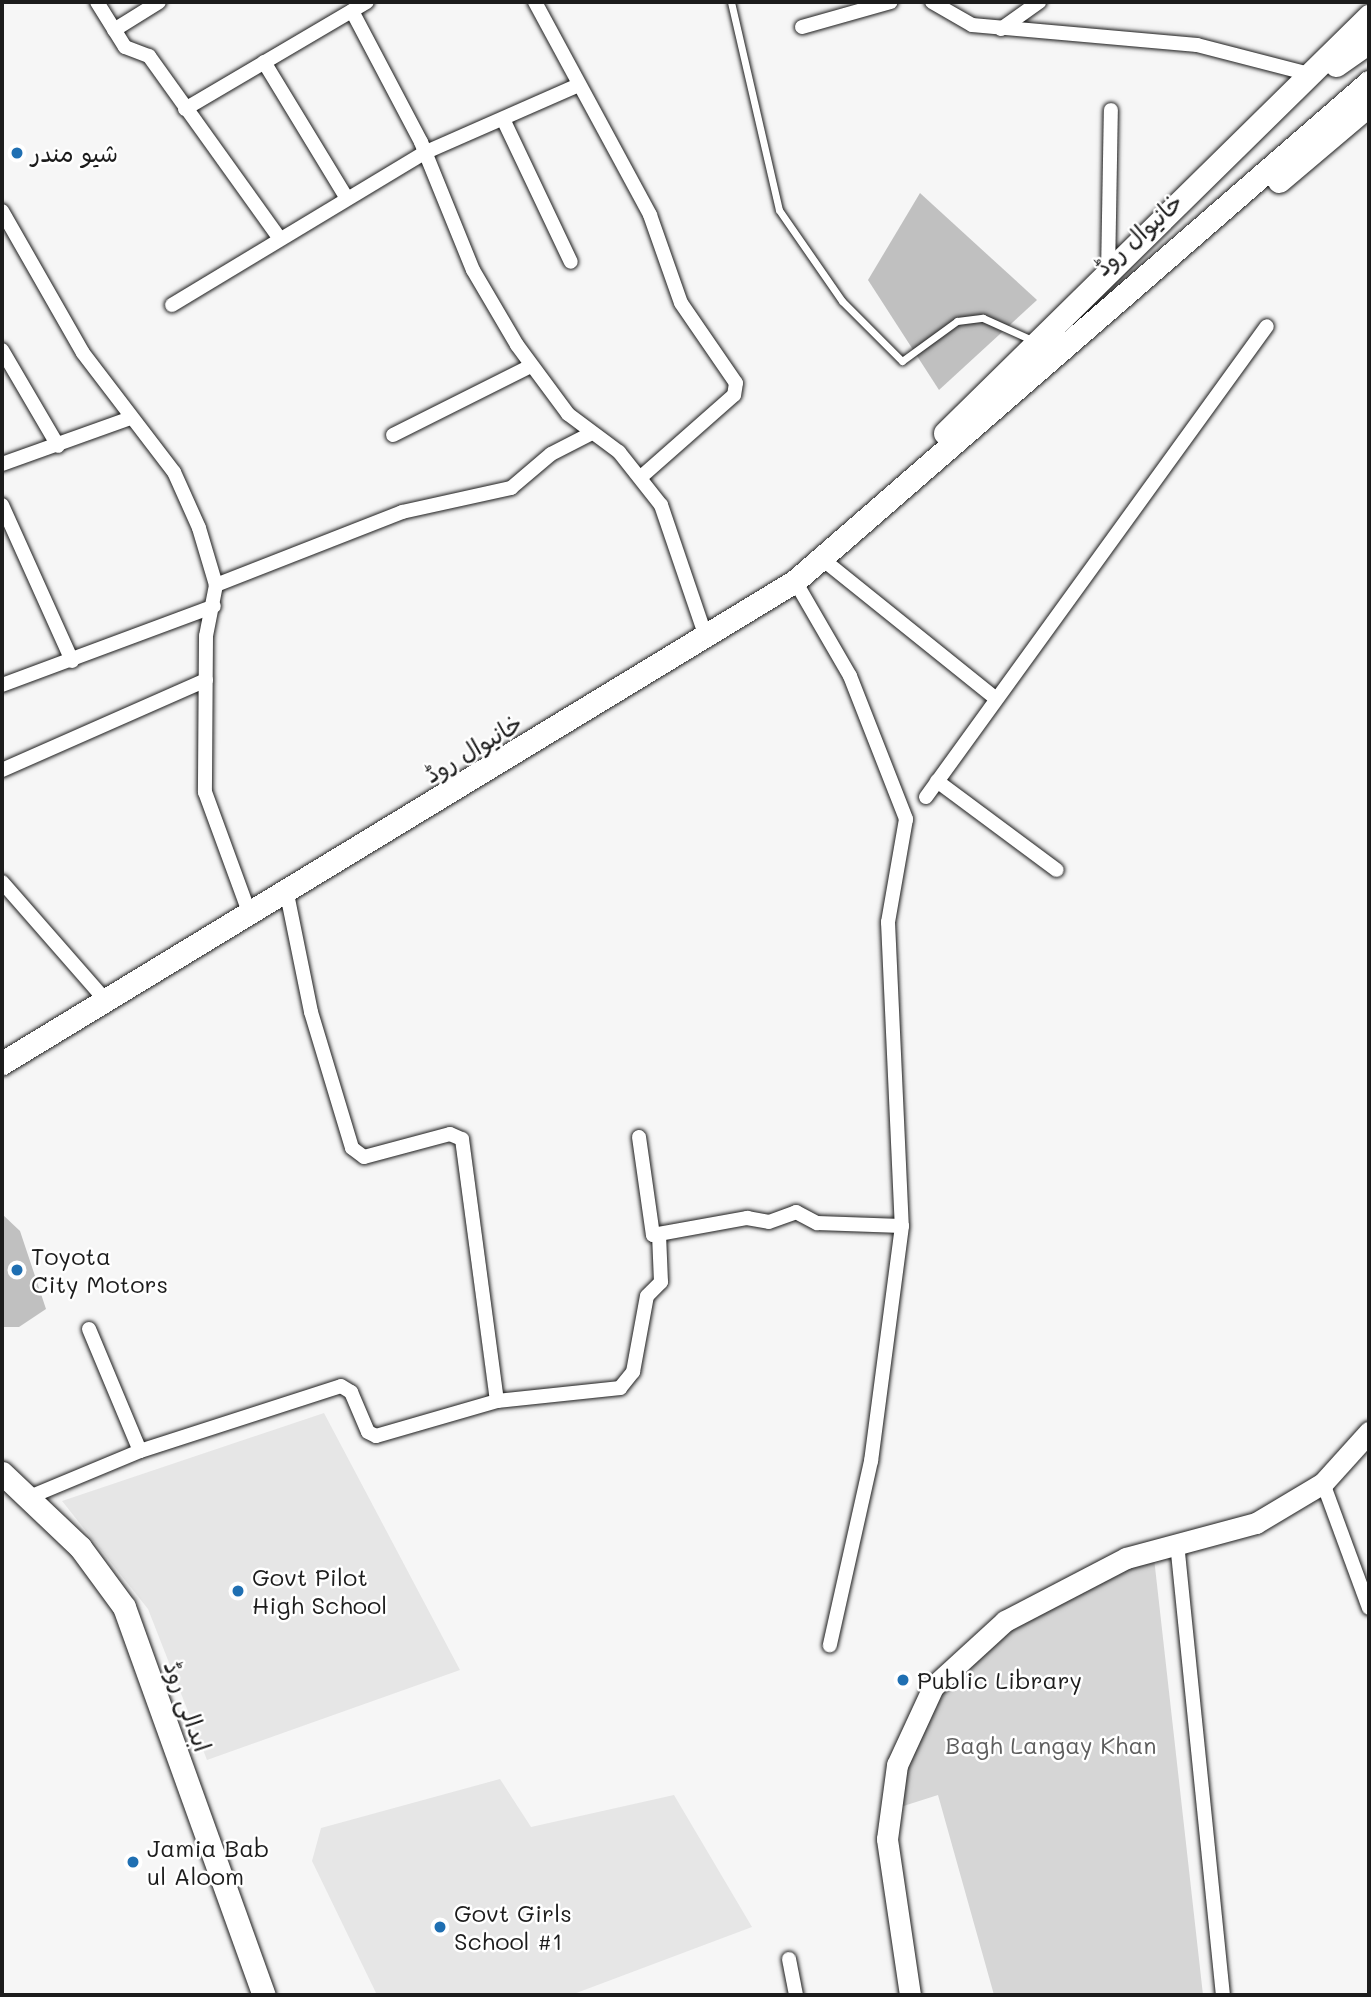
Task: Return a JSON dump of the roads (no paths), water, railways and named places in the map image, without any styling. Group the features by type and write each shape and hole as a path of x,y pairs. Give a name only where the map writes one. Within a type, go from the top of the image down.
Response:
{"main road":[{"path":"920,467 961,415 1315,76 1369,16"},
{"path":"1315,76 1369,42"},
{"name":"خانیوال روڈ","path":"1101,311 1369,66"},
{"name":"خانیوال روڈ","path":"2,1063 107,1002 286,889 707,640 795,581 920,467 1369,82"},
{"path":"947,446 1033,392 1369,105"},
{"name":"ابدالی روڈ","path":"2,1473 32,1496 124,1607 264,1995"}],"street":[{"path":"97,2 125,47 149,56 278,236"},
{"path":"114,30 159,2"},
{"path":"185,109 367,2"},
{"path":"535,2 576,86 650,215 681,303 736,383 734,395 642,477"},
{"path":"802,27 891,2"},
{"path":"932,2 950,18 1001,29 1197,45 1315,76"},
{"path":"1001,29 1039,2"},
{"path":"352,10 426,152 473,271 531,366 592,433 642,477 661,505 707,640"},
{"path":"264,62 346,197"},
{"path":"172,305 278,236 426,152 576,86"},
{"path":"1108,274 1111,110"},
{"path":"503,119 571,262"},
{"path":"2,211 128,418 181,484 216,585 214,606 205,636 206,806 248,912"},
{"path":"926,797 994,697 1267,326"},
{"path":"2,351 58,446"},
{"path":"393,435 531,366"},
{"path":"2,464 58,446 128,418"},
{"path":"216,585 402,512 511,488 551,454 592,433"},
{"path":"2,505 72,661"},
{"path":"821,558 994,697"},
{"path":"795,581 850,676 906,819 888,922 902,1226 871,1461 830,1645"},
{"path":"2,685 214,606"},
{"path":"2,770 205,680"},
{"path":"937,781 1057,870"},
{"path":"2,882 107,1002"},
{"path":"286,889 310,1012 352,1148 365,1157 450,1134 462,1139 497,1401"},
{"path":"639,1137 649,1232 659,1234 747,1218 769,1222 796,1212 817,1223 902,1226"},
{"path":"32,1496 139,1451 341,1386 376,1436 497,1401 609,1390 628,1381 648,1296 662,1282 659,1234"},
{"path":"89,1329 139,1451"},
{"path":"910,1995 887,1839 897,1765 926,1699 952,1664 1005,1621 1126,1559 1256,1523 1323,1483 1369,1432"},
{"path":"1323,1483 1369,1608"},
{"path":"1177,1543 1223,1995"},
{"path":"789,1959 796,1995"}],"lane":[{"path":"731,2 779,210 842,301 902,361 957,321 970,319 983,318 1038,342"}],"place":[{"name":"شیو مندر","path":"17,153"},
{"name":"Toyota City Motors","path":"17,1270"},
{"name":"Govt Pilot High School","path":"238,1591"},
{"name":"Public Library","path":"903,1680"},
{"name":"Jamia Bab ul Aloom","path":"133,1862"},
{"name":"Govt Girls School #1","path":"440,1927"}],"park label":[{"name":"Bagh Langay Khan","path":"1051,1745"}]}
